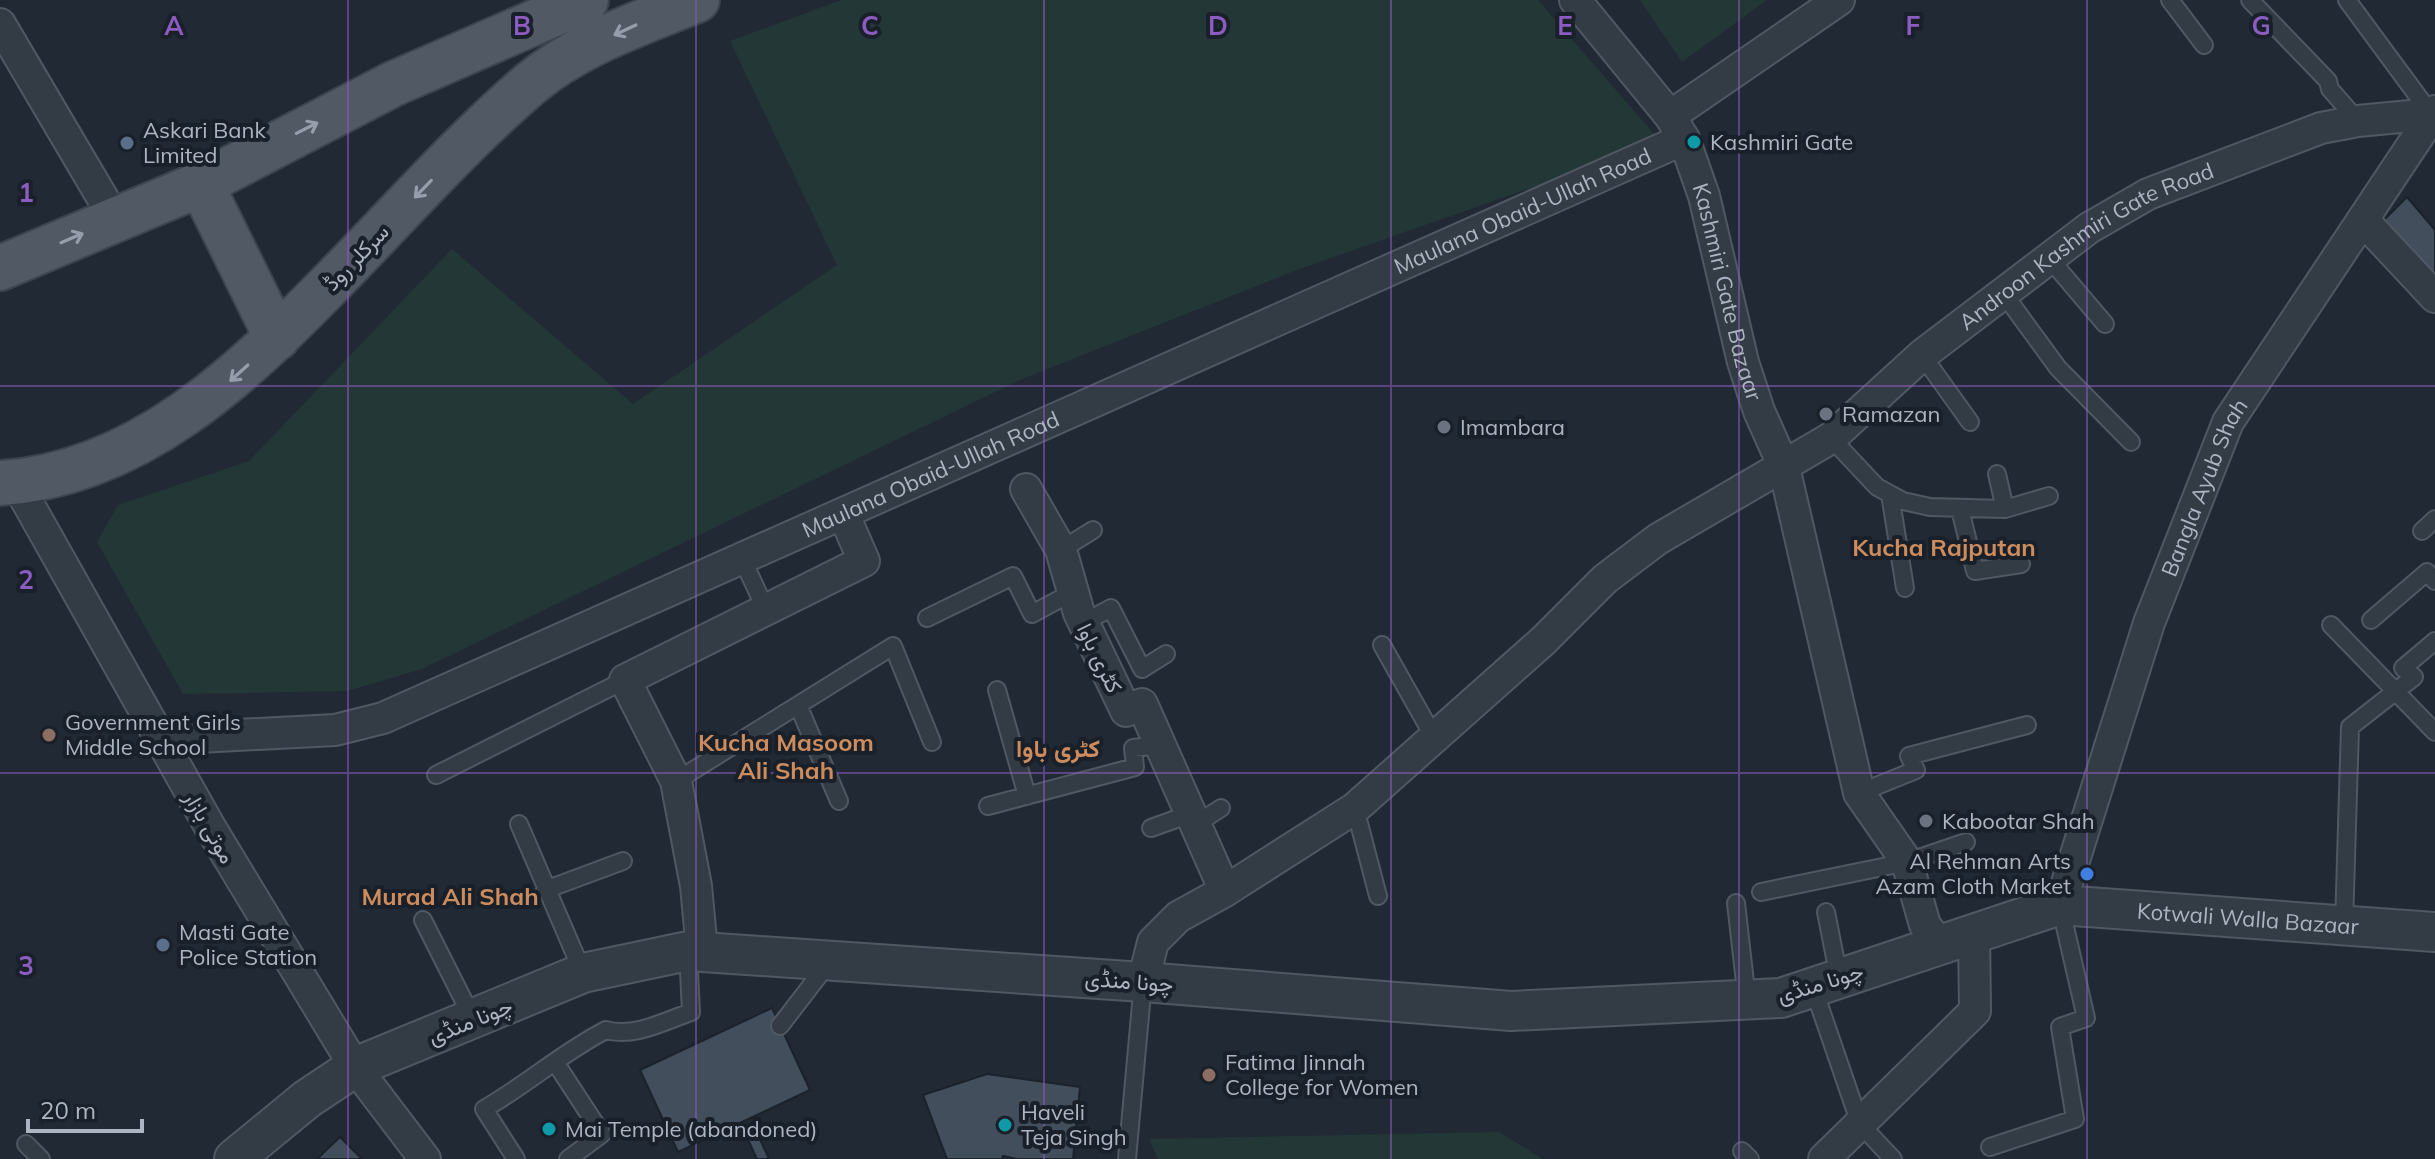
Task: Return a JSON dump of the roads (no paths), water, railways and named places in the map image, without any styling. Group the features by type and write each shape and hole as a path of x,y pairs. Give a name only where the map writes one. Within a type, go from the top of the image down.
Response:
{"main road":[{"path":"0,268 201,184 393,84 586,0"},
{"name":"سرکلر روڈ","path":"8,482 57,474 92,462 146,439 180,419 225,385 277,338 477,133 532,82 593,46 697,0"},
{"path":"201,184 277,338"}],"street":[{"name":"Kashmiri Gate Bazaar","path":"1575,0 1677,127 1704,196 1743,362 1759,411 1784,467 1859,793"},
{"name":"Maulana Obaid-Ullah Road","path":"160,739 335,730 383,718 1677,127 1839,0"},
{"path":"0,24 115,219"},
{"name":"Androon Kashmiri Gate Road","path":"1143,982 1153,942 1178,917 1225,891 1355,808 1543,641 1605,579 1658,539 1831,438 1922,355 2089,228 2148,194 2321,128 2433,112"},
{"name":"Bangla Ayub Shah","path":"2060,905 2149,623 2228,422 2364,221 2433,112"},
{"path":"2364,221 2435,297"},
{"name":"موتی بازار","path":"8,482 355,1067 425,1159"},
{"name":"کٹری باوا","path":"1026,489 1061,550 1071,593 1083,623 1126,711 1142,704 1225,891"},
{"path":"695,950 696,886 676,781 625,680 864,561 847,522"},
{"path":"1824,1159 1975,1011 1957,939 1925,925 1907,862 1859,793"},
{"name":"Kotwali Walla Bazaar","path":"2060,905 2435,932"},
{"name":"چونا منڈی","path":"234,1159 307,1099 355,1067 583,973 695,950 1511,1011 1781,998 2060,905"}],"lane":[{"path":"2170,0 2204,45"},
{"path":"2250,0 2328,81 2330,89 2358,121"},
{"path":"2347,0 2433,112"},
{"path":"2049,258 2105,324"},
{"path":"2004,294 2058,368 2131,442"},
{"path":"1922,355 1970,422"},
{"path":"1831,438 1877,487 1903,501 1930,507 2005,509 2049,496"},
{"path":"1997,474 2005,509"},
{"path":"1890,494 1905,588"},
{"path":"1960,509 1975,571 2021,564"},
{"path":"2422,531 2435,519"},
{"path":"1061,550 1093,530"},
{"path":"746,567 766,610"},
{"path":"2371,620 2427,572 2435,581"},
{"path":"927,618 1013,576 1032,614 1071,593"},
{"path":"1083,623 1111,608 1142,669 1166,654"},
{"path":"2331,625 2435,732"},
{"path":"2344,925 2350,727 2414,677 2403,668 2435,641"},
{"path":"1382,645 1435,739"},
{"path":"676,781 893,646 932,742"},
{"path":"436,775 625,680"},
{"path":"997,690 1027,796"},
{"path":"798,705 839,801"},
{"path":"1859,793 1916,770 1909,756 2027,725"},
{"path":"988,806 1135,767 1133,748 1161,745"},
{"path":"1151,828 1192,819 1221,808"},
{"path":"1355,808 1378,896"},
{"path":"519,824 583,973"},
{"path":"1761,892 1907,862 1966,842"},
{"path":"545,890 623,861"},
{"path":"1736,903 1747,1000"},
{"path":"1990,1147 2075,1119 2060,1027 2086,1018 2060,905"},
{"path":"1826,912 1826,983 1860,1124 1893,1159"},
{"path":"423,920 473,1020"},
{"path":"516,1159 484,1109 519,1089 581,1043 606,1030 620,1034 637,1031 691,1012 695,950"},
{"path":"780,1026 831,960"},
{"path":"1127,1159 1143,982"},
{"path":"555,1062 602,1134 568,1159"},
{"path":"26,1144 41,1159"}],"place":[{"name":"Kashmiri Gate","path":"1694,142"},
{"name":"Askari Bank Limited","path":"127,143"},
{"name":"Ramazan","path":"1826,414"},
{"name":"Imambara","path":"1444,427"},
{"name":"Government Girls Middle School","path":"49,735"},
{"name":"Kabootar Shah","path":"1926,821"},
{"name":"Al Rehman Arts Azam Cloth Market","path":"2087,874"},
{"name":"Masti Gate Police Station","path":"163,945"},
{"name":"Fatima Jinnah College for Women","path":"1209,1075"},
{"name":"Haveli Teja Singh","path":"1005,1125"},
{"name":"Mai Temple (abandoned)","path":"549,1129"}],"district":[{"name":"Kucha Rajputan","path":"1944,548"},
{"name":"کٹری باوا","path":"1058,749"},
{"name":"Kucha Masoom Ali Shah","path":"786,757"},
{"name":"Murad Ali Shah","path":"450,897"}]}
